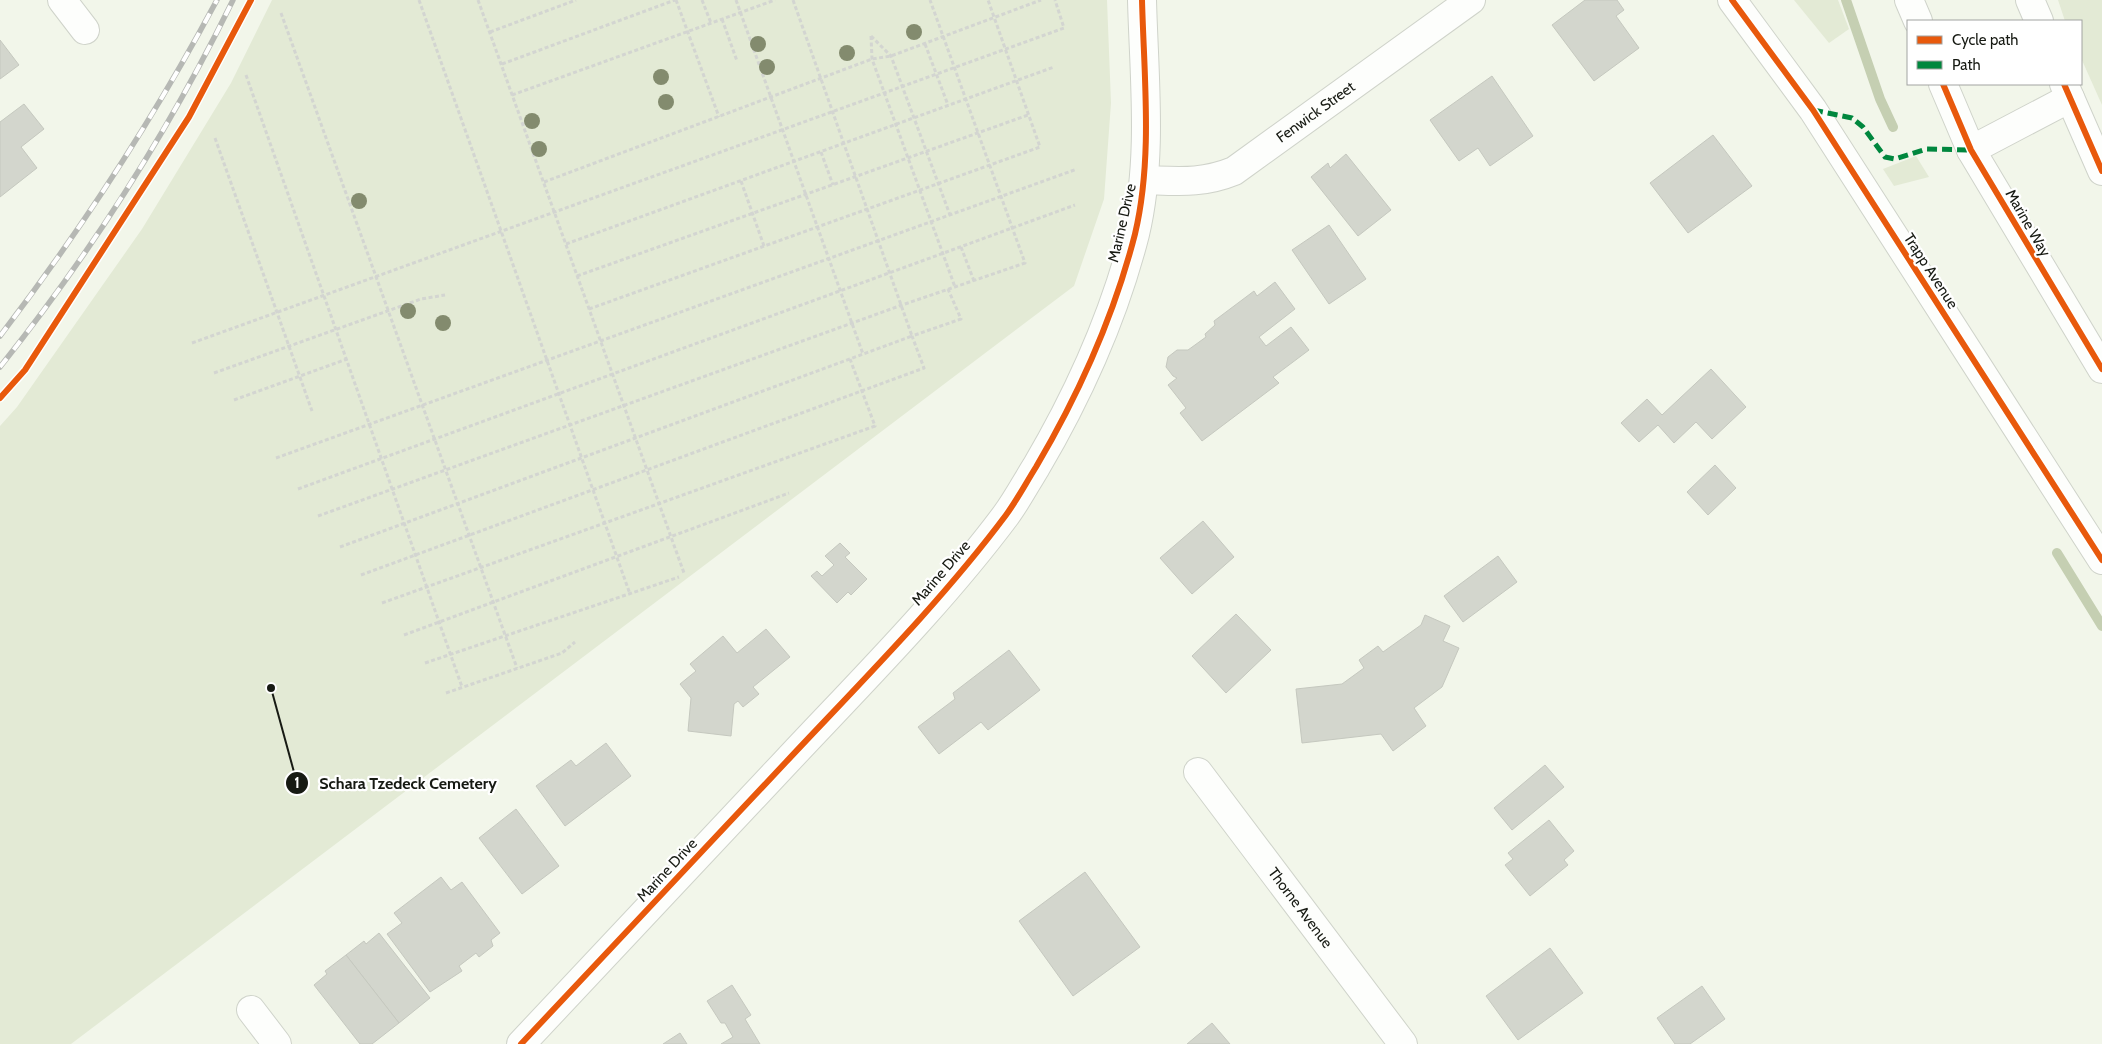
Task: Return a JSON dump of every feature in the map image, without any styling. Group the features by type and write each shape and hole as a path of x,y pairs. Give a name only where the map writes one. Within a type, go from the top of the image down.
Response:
{"street":[{"path":"62,0 85,30"},
{"name":"Marine Drive","path":"521,1044 868,675 970,560 1007,513 1077,394 1098,344 1135,232 1145,180 1142,0"},
{"name":"Fenwick Street","path":"1145,180 1197,182 1216,178 1234,171 1471,0"},
{"name":"Trapp Avenue","path":"1732,0 1813,110 2102,560"},
{"path":"1909,0 1918,20"},
{"path":"2030,0 2039,20"},
{"name":"Marine Way","path":"1943,85 1970,150 2102,369"},
{"path":"1970,150 2067,91 2102,171"},
{"name":"Thorne Avenue","path":"1198,772 1403,1044"},
{"path":"251,1010 277,1044"}],"path":[{"path":"419,0 630,594"},
{"path":"478,0 684,573"},
{"path":"490,32 576,0"},
{"path":"502,64 675,0 719,117"},
{"path":"702,0 711,23"},
{"path":"736,0 863,354"},
{"path":"512,95 775,0"},
{"path":"361,575 924,368 793,0"},
{"path":"318,516 902,305 1025,263 930,0"},
{"path":"589,309 1040,147 988,0"},
{"path":"544,182 820,78 872,59 891,56 925,44 1041,0"},
{"path":"192,342 1064,28 1055,0"},
{"path":"280,13 516,668"},
{"path":"722,19 737,61"},
{"path":"950,215 891,56 871,36 872,59 955,287"},
{"path":"925,44 948,105"},
{"path":"566,244 1054,67"},
{"path":"246,75 462,687"},
{"path":"577,276 1028,115"},
{"path":"215,138 312,411"},
{"path":"821,152 833,185"},
{"path":"276,458 1077,169"},
{"path":"741,181 764,246"},
{"path":"298,489 1074,205"},
{"path":"961,246 974,281"},
{"path":"340,547 850,358 961,319 948,289"},
{"path":"214,373 421,299 446,295"},
{"path":"382,603 875,426 850,358"},
{"path":"234,400 346,359"},
{"path":"404,635 789,493"},
{"path":"424,663 679,576"},
{"path":"446,693 562,653 575,642"}],"green space":[{"path":"272,0 1107,0 1111,103 1104,199 1074,286 71,1044 0,1044 0,426 17,407 142,229 231,83"},
{"path":"1794,0 1838,0 1849,29 1829,43"},
{"path":"2058,0 2102,0 2102,105 2082,60 2082,20 2065,20"},
{"path":"1916,156 1929,177 1894,186 1883,169"}],"building":[{"path":"1585,0 1617,0 1624,10 1616,16 1639,48 1594,81 1552,25"},
{"path":"0,40 19,65 0,79"},
{"path":"1492,76 1533,136 1490,166 1478,148 1459,161 1430,120"},
{"path":"24,104 44,129 21,147 37,168 0,197 0,122"},
{"path":"1713,135 1752,186 1688,233 1650,183"},
{"path":"1346,154 1391,210 1358,236 1311,177 1328,163 1330,168"},
{"path":"1329,225 1366,279 1329,304 1292,250"},
{"path":"1275,282 1295,309 1259,337 1266,346 1291,327 1309,350 1273,377 1279,383 1202,441 1180,413 1186,408 1168,385 1177,378 1166,367 1168,357 1177,350 1188,350 1206,337 1205,334 1215,325 1214,321 1254,291 1257,296"},
{"path":"1711,369 1746,407 1712,439 1696,422 1674,443 1658,425 1639,442 1621,423 1647,399 1662,415"},
{"path":"1715,465 1736,488 1708,515 1687,492"},
{"path":"1203,521 1234,557 1192,594 1160,558"},
{"path":"840,543 850,553 845,557 867,579 851,595 848,592 837,603 811,576 817,571 822,576 834,565 825,556"},
{"path":"1498,556 1517,582 1463,622 1444,596"},
{"path":"1236,614 1271,650 1226,693 1192,656"},
{"path":"1425,615 1450,626 1443,641 1459,648 1442,687 1414,708 1426,726 1393,751 1381,734 1302,743 1296,689 1342,684 1364,668 1359,660 1378,646 1383,652 1421,625"},
{"path":"766,629 790,657 753,687 759,694 743,707 738,701 734,704 731,736 688,731 691,698 680,684 696,671 690,664 723,636 737,653"},
{"path":"1009,650 1040,690 988,730 981,722 939,754 918,727 955,699 953,693"},
{"path":"606,743 631,776 565,826 536,786 571,760 576,766"},
{"path":"1545,765 1564,787 1512,830 1494,808"},
{"path":"516,809 559,866 522,894 479,838"},
{"path":"1549,820 1574,851 1564,860 1568,865 1530,896 1505,865 1513,859 1508,853"},
{"path":"1085,872 1140,947 1073,996 1019,921"},
{"path":"441,877 451,890 462,882 500,933 491,940 493,946 479,957 476,953 459,966 462,971 430,992 387,934 402,923 394,913"},
{"path":"379,933 430,998 399,1023 346,955 364,941 366,944"},
{"path":"1550,948 1583,993 1518,1040 1486,996"},
{"path":"346,955 399,1023 372,1044 360,1044 314,985 327,974 325,971"},
{"path":"732,985 751,1015 745,1019 760,1044 721,1044 733,1037 725,1023 721,1023 707,1001"},
{"path":"1702,986 1725,1019 1690,1044 1675,1044 1657,1018"},
{"path":"1212,1023 1230,1044 1187,1044"},
{"path":"680,1033 687,1044 663,1044"}],"waterway":[{"path":"1846,0 1880,99 1893,127"},
{"path":"2057,553 2102,626"}],"railway":[{"path":"0,336 88,214 168,87 217,0"},
{"path":"0,367 66,280 127,190 183,96 233,0"}],"marked path":[{"path":"1813,110 1852,118 1863,127 1885,157 1895,159 1927,149 1971,150"}],"cycle path":[{"path":"0,398 25,370 189,117 251,0"},
{"path":"521,1044 927,611 1006,515 1036,467 1067,411 1094,354 1117,295 1135,234 1141,205 1146,147 1142,0"},
{"path":"1732,0 1813,110 2102,560"},
{"path":"1943,85 1971,150 2102,369"},
{"path":"2064,85 2102,171"}],"place":[{"name":"Schara Tzedeck Cemetery","path":"271,688"}]}
